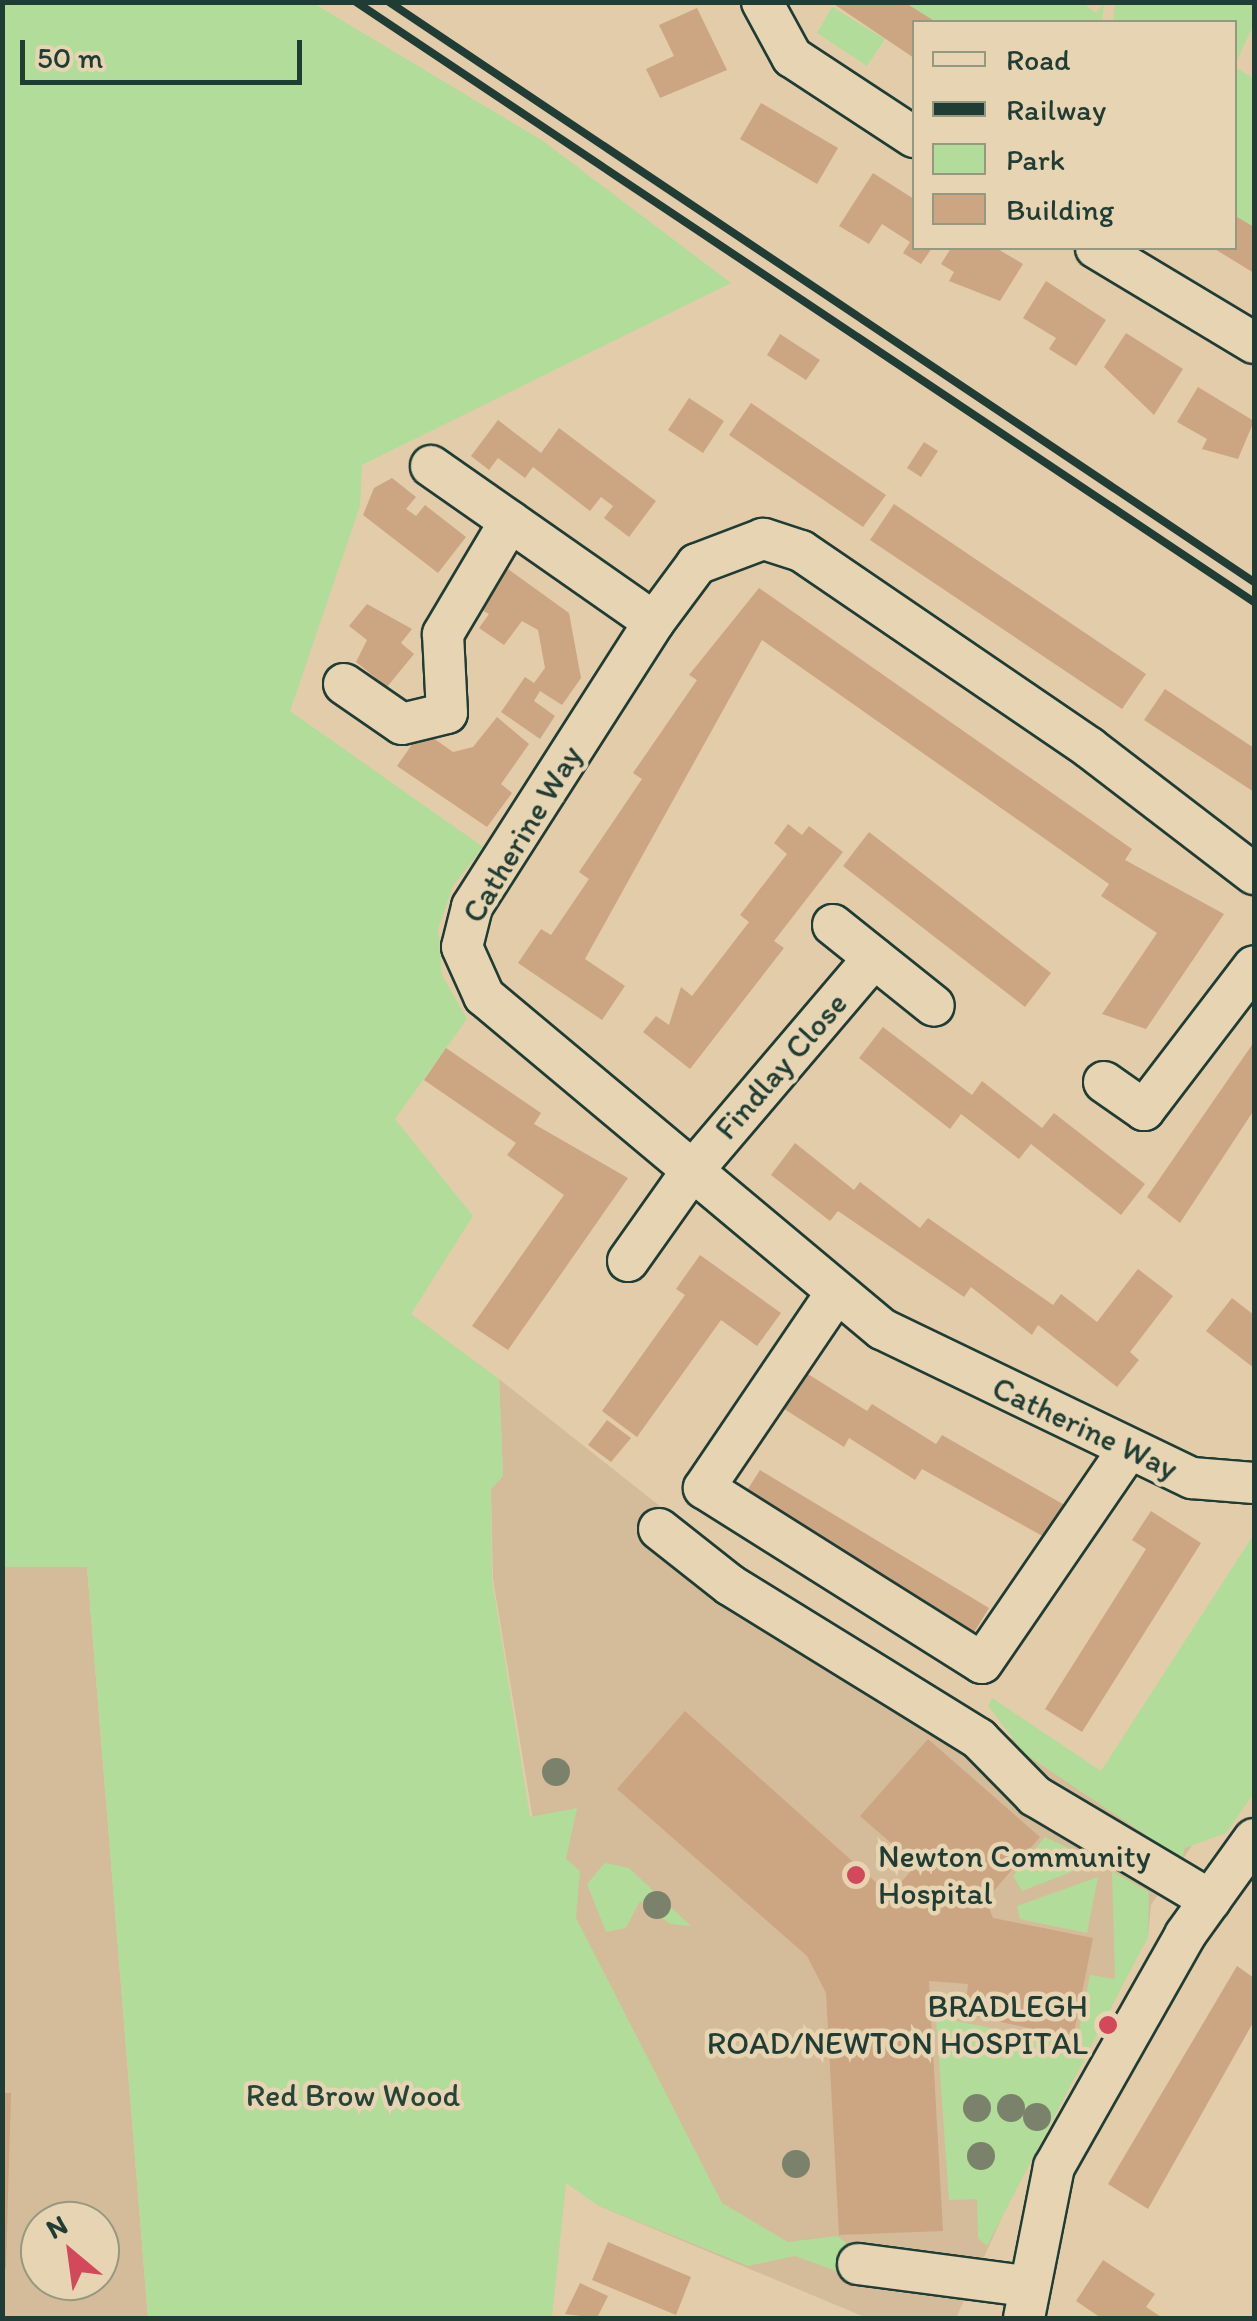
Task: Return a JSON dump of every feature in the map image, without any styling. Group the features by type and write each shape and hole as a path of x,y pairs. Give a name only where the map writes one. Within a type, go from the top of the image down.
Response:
{"street":[{"path":"762,2 792,57 912,136"},
{"path":"1099,250 1254,343"},
{"path":"432,466 654,622"},
{"path":"344,684 402,724 446,713 442,634 510,521"},
{"name":"Catherine Way","path":"1254,874 1163,798 786,542 719,549 654,622 472,907 462,947 484,996 834,1296 1127,1451 1211,1484 1254,1483"},
{"path":"833,925 934,1006"},
{"name":"Findlay Close","path":"628,1261 689,1175 874,958"},
{"path":"1104,1082 1144,1110 1254,966"},
{"path":"834,1296 704,1488 982,1663 1127,1451"},
{"path":"659,1529 730,1585 979,1739 1035,1796 1231,1889"},
{"path":"858,2264 1024,2302 1054,2168 1231,1889 1254,1839"}],"shaded area":[{"name":"Newton Community Hospital","path":"499,1379 794,1612 1193,1844 1151,1905 1148,1937 1059,2093 956,2318 867,2318 597,2205 493,1579 491,1489 503,1476"},
{"path":"3,1567 87,1567 148,2318 3,2318"}],"green space":[{"name":"Red Brow Wood","path":"3,3 313,3 543,141 731,283 362,465 360,506 290,711 483,847 453,886 438,929 442,975 467,1019 395,1119 473,1216 411,1314 499,1379 503,1476 491,1489 492,1579 530,1817 577,1808 566,1859 580,1871 576,1918 722,2203 788,2242 837,2236 852,2247 842,2273 795,2256 748,2266 597,2205 566,2183 552,2318 148,2318 87,1567 3,1567"},
{"path":"904,3 1083,3 1096,13 1104,3 1102,20 933,20"},
{"path":"1115,3 1254,3 1254,24 1237,60 1237,20 1113,20"},
{"path":"832,7 885,39 867,66 817,33"},
{"path":"1237,68 1254,79 1254,227 1237,216"},
{"path":"1254,1534 1254,1793 1226,1833 1185,1848 1182,1859 1025,1754 988,1706 992,1698 1101,1771"},
{"path":"1045,1837 1097,1862 1022,1891 1013,1876"},
{"path":"605,1863 629,1868 691,1926 670,1924 640,1901 626,1928 606,1932 587,1884"},
{"path":"1112,1871 1149,1892 1148,1937 987,2246 978,2238 977,2199 949,2200 936,2017 1076,2045 1090,1975 1115,1979"},
{"path":"1098,1877 1087,1933 1020,1919 1017,1906"}],"building":[{"path":"831,2 904,2 933,20 912,20 912,57"},
{"path":"697,8 727,70 660,98 646,69 674,56 659,25"},
{"path":"761,103 838,148 817,184 740,139"},
{"path":"873,173 912,198 912,250 931,250 921,264 903,253 910,242 882,224 869,244 839,226"},
{"path":"1237,217 1254,227 1254,273 1216,250 1237,250"},
{"path":"950,250 999,250 1023,264 1000,301 949,281 954,272 941,264"},
{"path":"1046,281 1106,320 1076,366 1049,349 1056,338 1023,318"},
{"path":"1126,333 1183,369 1154,415 1104,367"},
{"path":"780,334 820,360 806,380 767,355"},
{"path":"1198,387 1254,421 1238,459 1202,449 1207,439 1177,422"},
{"path":"689,398 724,421 703,453 668,430"},
{"path":"751,403 886,495 863,527 729,435"},
{"path":"498,420 541,453 559,428 656,501 629,537 604,518 613,506 601,497 590,511 533,467 525,478 498,458 489,470 471,456"},
{"path":"924,442 938,451 921,477 907,468"},
{"path":"392,478 416,497 406,509 416,516 425,505 466,537 438,573 363,515 374,488"},
{"path":"894,504 1146,674 1122,709 870,540"},
{"path":"508,569 569,613 581,678 562,705 540,691 534,701 555,716 540,739 501,712 525,677 534,683 545,668 538,630 522,621 504,645 479,628 489,614 480,609"},
{"path":"759,588 1132,849 1125,860 1224,914 1146,1029 1102,1014 1157,933 1101,896 1109,884 762,640 585,959 625,986 602,1020 518,963 541,929 551,935 589,879 579,872 642,779 633,773 697,680 689,675"},
{"path":"367,604 412,629 401,643 414,654 387,687 356,662 367,640 349,626"},
{"path":"1165,689 1254,748 1254,792 1144,720"},
{"path":"497,717 529,744 501,784 512,793 487,827 397,766 422,730 453,752 473,747"},
{"path":"788,824 802,835 809,826 843,852 774,941 784,948 690,1069 643,1032 656,1016 669,1025 681,987 692,996 749,922 740,915 787,854 774,843"},
{"path":"869,832 1051,973 1025,1007 843,866"},
{"path":"883,1027 972,1095 982,1081 1042,1128 1054,1113 1145,1184 1121,1215 1031,1144 1019,1159 961,1114 950,1129 859,1058"},
{"path":"1254,1042 1254,1110 1180,1223 1147,1197"},
{"path":"446,1048 541,1113 534,1124 628,1178 508,1350 472,1326 564,1195 507,1155 516,1143 424,1080"},
{"path":"795,1143 854,1190 860,1182 920,1228 928,1218 1053,1305 1061,1294 1097,1322 1138,1269 1173,1296 1130,1352 1139,1360 1117,1387 1038,1325 1032,1335 971,1287 964,1297 838,1211 830,1221 771,1175"},
{"path":"700,1255 781,1313 757,1346 721,1320 637,1437 602,1411 685,1295 676,1289"},
{"path":"1232,1298 1254,1315 1254,1368 1206,1331"},
{"path":"803,1371 867,1411 872,1404 936,1444 942,1435 1075,1511 1055,1543 922,1469 915,1480 849,1438 844,1447 781,1407"},
{"path":"607,1420 631,1438 611,1462 588,1445"},
{"path":"760,1470 989,1608 973,1634 744,1495"},
{"path":"1151,1511 1201,1543 1082,1732 1045,1709 1146,1549 1132,1540"},
{"path":"685,1711 890,1895 916,1865 860,1816 928,1739 1040,1837 986,1900 993,1918 1093,1938 1073,2038 965,2014 968,1984 929,1981 943,2231 839,2235 826,1993 807,1956 617,1789"},
{"path":"1237,1966 1254,1978 1254,2021 1148,2209 1108,2184"},
{"path":"2,2093 11,2093 6,2269 2,2268"},
{"path":"608,2242 691,2277 676,2315 592,2280"},
{"path":"1103,2260 1155,2294 1146,2307 1163,2318 1101,2318 1076,2301"},
{"path":"580,2283 608,2296 597,2318 565,2314"}],"railway":[{"path":"356,2 1254,602"},
{"path":"389,2 1254,582"}],"place":[{"name":"Newton Community Hospital","path":"856,1875"},
{"name":"BRADLEGH ROAD/NEWTON HOSPITAL","path":"1108,2025"}]}
